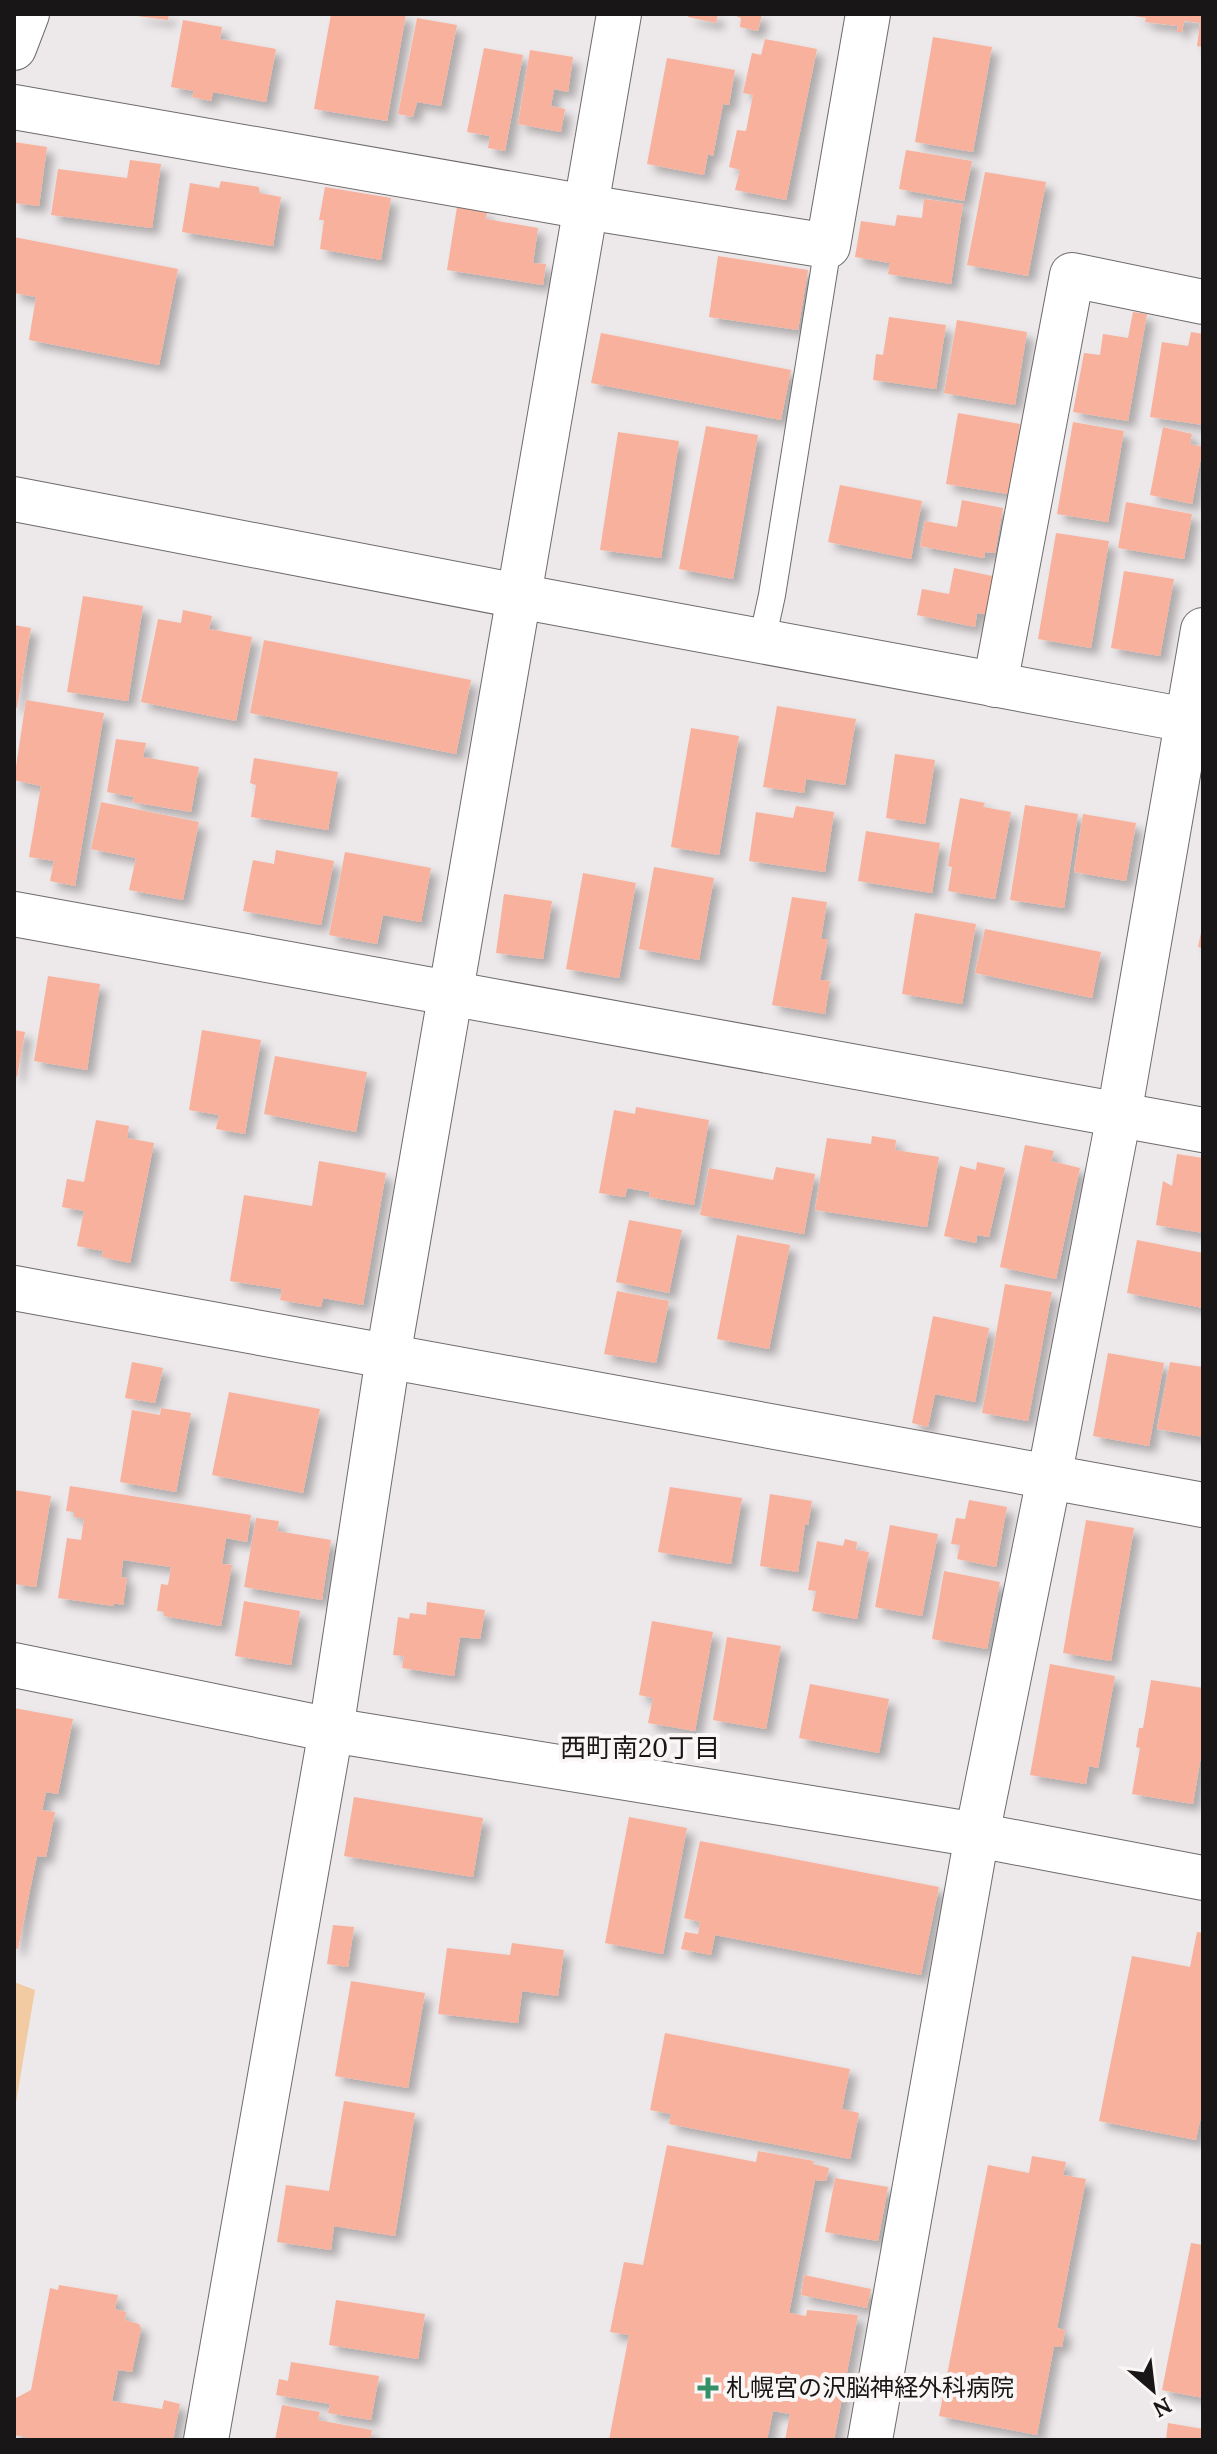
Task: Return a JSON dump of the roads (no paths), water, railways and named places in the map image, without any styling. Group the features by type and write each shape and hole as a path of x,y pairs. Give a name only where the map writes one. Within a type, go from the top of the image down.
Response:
{"street":[{"path":"14,48 27,14"},
{"path":"206,2440 331,1730 388,1357 619,14"},
{"path":"14,107 828,246 868,14"},
{"path":"995,685 1072,275 1203,302"},
{"path":"14,499 1195,722"},
{"path":"870,2440 977,1835 1195,722 1203,630"},
{"path":"14,914 1203,1130"},
{"path":"14,1288 1203,1505"},
{"path":"14,1665 331,1730 977,1835 1203,1878"}],"lane":[{"path":"762,641 828,246"}],"place":[{"name":"札幌宮の沢脳神経外科病院","path":"708,2388"}],"district":[{"name":"西町南20丁目","path":"640,1748"}]}
